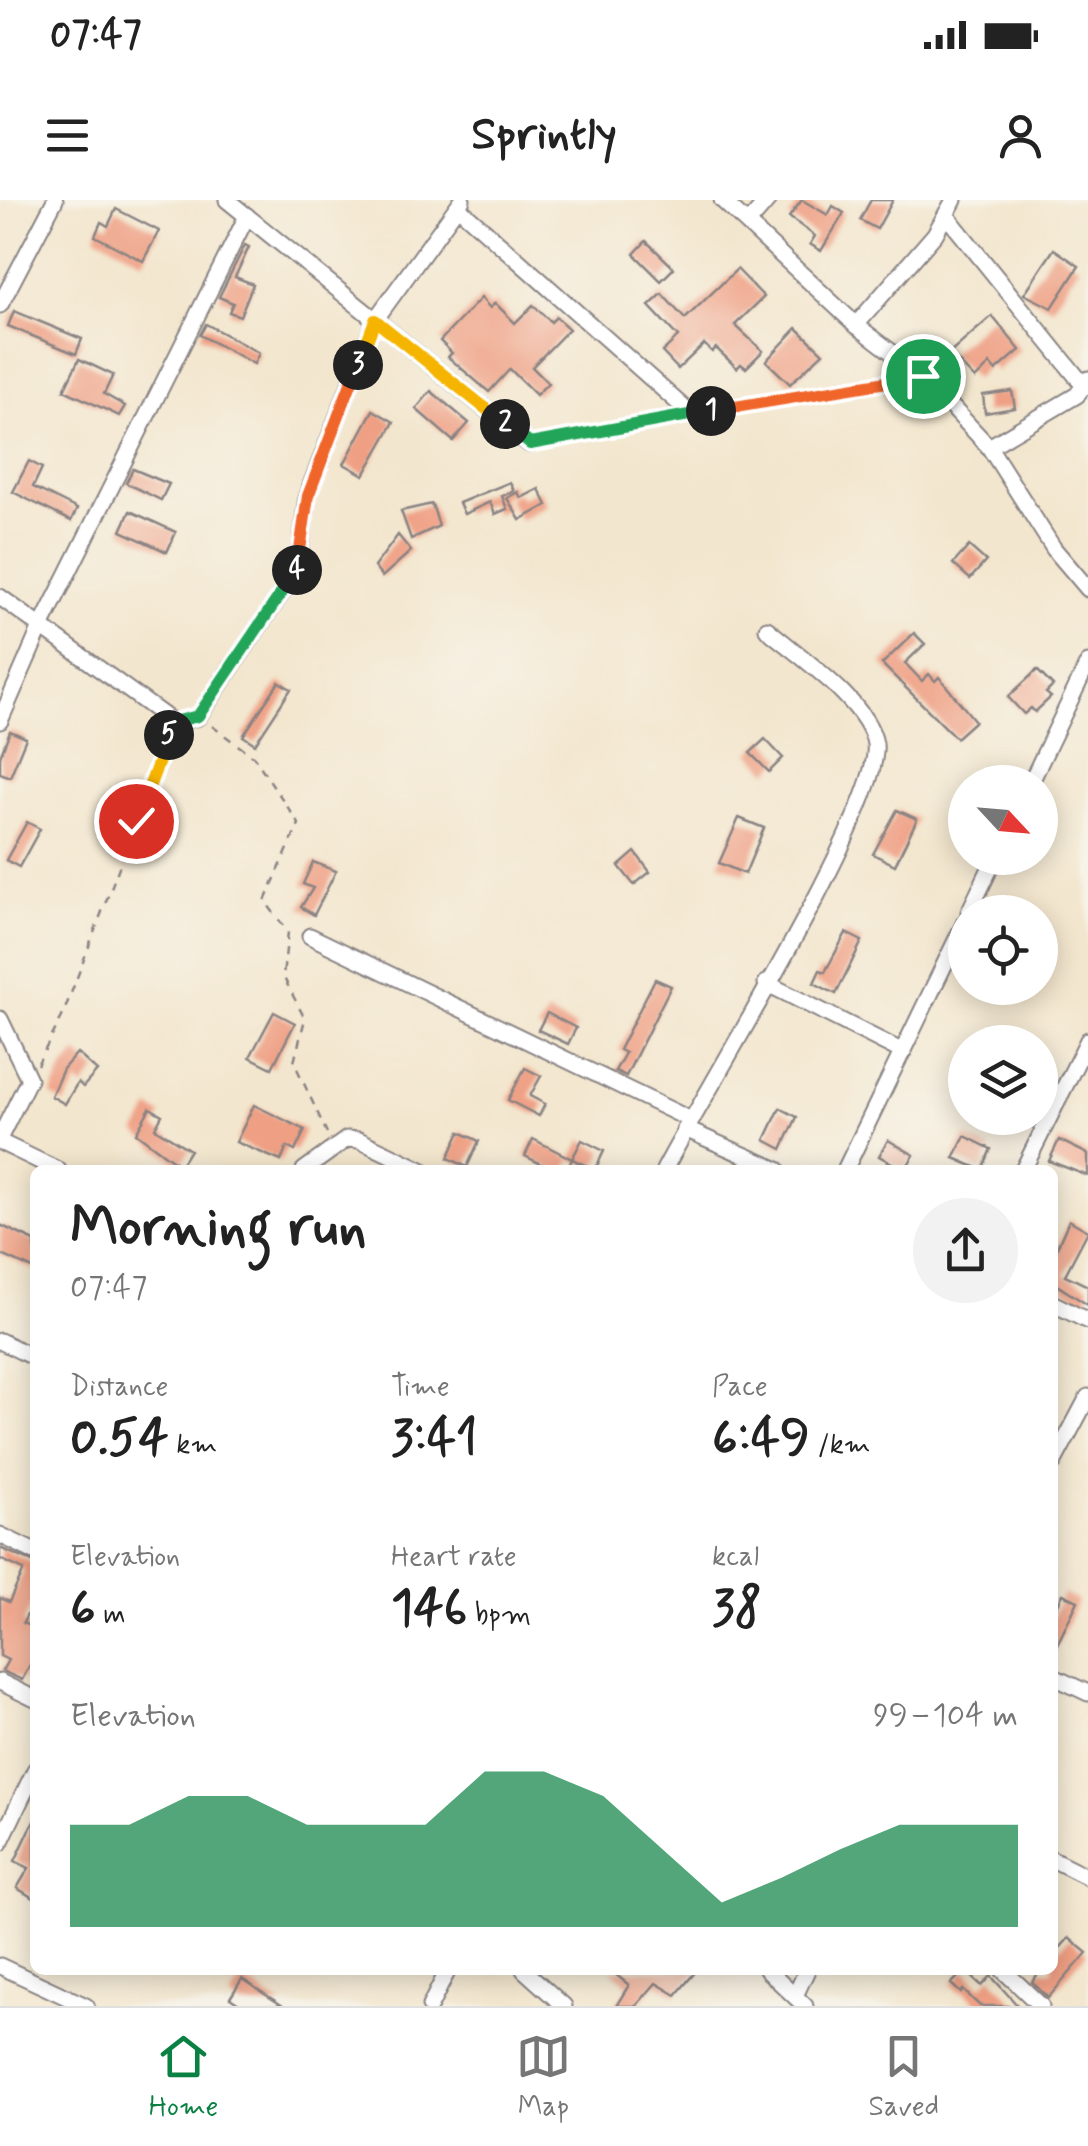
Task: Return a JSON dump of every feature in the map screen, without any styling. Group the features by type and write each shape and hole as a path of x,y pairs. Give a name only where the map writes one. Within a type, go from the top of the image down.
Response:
{"street":[{"path":"0,305 55,200"},
{"path":"227,200 530,444"},
{"path":"722,200 856,325 923,376 989,447 1054,549 1088,589"},
{"path":"749,222 768,200"},
{"path":"0,597 174,722 198,716 298,569 308,496 375,320 460,203 692,414"},
{"path":"856,325 950,208 1086,383 989,447"},
{"path":"0,721 42,627 247,216"},
{"path":"666,1165 864,799 875,743 865,719 842,694 767,629"},
{"path":"1039,765 1088,662"},
{"path":"310,936 768,1165"},
{"path":"847,1165 948,958"},
{"path":"766,983 903,1052"},
{"path":"0,1019 30,1080 0,1139 49,1165"},
{"path":"1026,1165 1088,1040"},
{"path":"311,1165 347,1140 360,1140 412,1165"},
{"path":"1058,1305 1088,1321"},
{"path":"0,1341 30,1356"},
{"path":"1058,1453 1088,1397"},
{"path":"0,1535 30,1550"},
{"path":"1058,1679 1088,1693"},
{"path":"0,1682 30,1697"},
{"path":"2,1833 30,1780"},
{"path":"1058,1862 1088,1877"},
{"path":"0,1966 86,2006"},
{"path":"430,2006 446,1975"},
{"path":"530,1975 564,2006"},
{"path":"772,1975 800,2001"},
{"path":"800,2001 806,1975"},
{"path":"1008,1975 1041,2006"}],"path":[{"path":"530,444 923,376"},
{"path":"198,716 254,757 299,824 265,901 288,932 283,976 305,1019 294,1062 334,1148"},
{"path":"30,1080 62,1017 174,722"}],"building":[{"path":"802,200 828,215 833,206 844,213 821,251 810,244 815,236 789,217"},
{"path":"871,200 893,200 877,229 860,220"},
{"path":"116,209 159,231 143,261 95,236 101,222 108,226"},
{"path":"646,241 674,268 661,281 634,254"},
{"path":"245,245 249,247 235,277 253,284 240,316 229,312 233,303 219,297"},
{"path":"1054,249 1079,266 1052,308 1024,294"},
{"path":"737,269 764,297 735,325 763,351 746,368 741,364 737,368 716,348 712,352 704,344 678,369 662,352 678,337 649,306 662,294 685,319"},
{"path":"481,298 490,308 495,303 515,323 533,305 551,322 556,317 569,329 532,367 548,383 536,395 510,369 489,392 448,357 452,353 440,341"},
{"path":"14,311 82,339 76,354 8,326"},
{"path":"992,316 1020,350 996,371 990,364 975,379 950,353"},
{"path":"206,324 259,353 254,364 200,335"},
{"path":"797,328 823,353 790,384 766,361"},
{"path":"79,359 113,375 104,394 125,406 119,416 64,390"},
{"path":"431,391 469,423 453,441 416,409"},
{"path":"1012,391 1015,408 985,413 983,395"},
{"path":"373,410 394,422 364,475 344,464"},
{"path":"29,461 42,468 33,487 77,509 71,521 13,492"},
{"path":"133,469 169,484 161,500 126,483"},
{"path":"510,482 514,491 502,496 507,509 495,514 490,502 464,514 459,503"},
{"path":"539,489 547,505 520,520 507,498 518,492 521,498"},
{"path":"432,504 439,526 411,539 401,511"},
{"path":"130,511 176,532 167,552 121,531"},
{"path":"398,535 411,551 382,577 374,567"},
{"path":"969,546 986,561 970,579 953,564"},
{"path":"914,633 925,644 905,663 922,681 929,674 935,681 939,677 975,721 956,738 882,664"},
{"path":"1037,670 1053,686 1046,693 1051,697 1035,712 1031,708 1024,714 1008,697"},
{"path":"279,682 291,689 255,744 243,736"},
{"path":"10,731 26,738 10,777 0,773 0,756"},
{"path":"765,739 783,758 769,772 750,753"},
{"path":"897,810 917,819 895,865 873,854"},
{"path":"739,818 764,828 745,874 719,863"},
{"path":"27,822 40,829 19,867 6,860"},
{"path":"635,852 650,872 634,885 619,866"},
{"path":"313,862 336,871 314,915 301,907 313,888 303,884"},
{"path":"846,933 862,941 836,994 814,983 820,970 825,972"},
{"path":"655,979 671,986 626,1076 615,1071 625,1053 619,1050"},
{"path":"274,1012 295,1023 272,1068 250,1057"},
{"path":"547,1013 576,1028 568,1044 538,1030"},
{"path":"77,1053 97,1071 83,1087 78,1082 65,1104 51,1096 63,1069"},
{"path":"525,1068 541,1076 530,1096 545,1104 539,1116 508,1100"},
{"path":"254,1105 305,1130 295,1151 287,1147 281,1161 236,1142"},
{"path":"150,1108 162,1115 155,1128 190,1150 179,1165 136,1133"},
{"path":"780,1108 797,1117 782,1149 765,1140"},
{"path":"460,1132 479,1141 468,1165 448,1158"},
{"path":"965,1136 991,1149 984,1165 970,1165 954,1158"},
{"path":"533,1139 572,1159 569,1165 543,1165 525,1156"},
{"path":"582,1140 604,1151 597,1165 572,1159"},
{"path":"888,1140 914,1155 908,1165 896,1165 879,1156"},
{"path":"1059,1140 1088,1154 1088,1176 1049,1161"},
{"path":"1069,1220 1088,1231 1065,1275 1088,1286 1088,1305 1058,1286 1058,1245"},
{"path":"0,1225 30,1239 30,1268 0,1254"},
{"path":"0,1548 30,1561 30,1608 23,1623 30,1626 30,1665 22,1680 2,1671 8,1660 0,1656 0,1598 9,1602 24,1570 0,1559"},
{"path":"1063,1594 1078,1601 1058,1643 1058,1604"},
{"path":"30,1830 30,1896 17,1888 29,1868 15,1861"},
{"path":"1069,1938 1087,1953 1048,1998 1032,1982 1037,1975 1058,1975 1058,1950"},
{"path":"616,1975 693,1975 676,1995 656,1983 636,2006 616,2006 629,1985"},
{"path":"960,1975 970,1975 982,1986 991,1976 1018,2006 980,2006 951,1984"},
{"path":"242,1979 283,2006 242,2006 230,1998"}],"route":[{"path":"136,821 174,722 198,716 298,569 308,496 375,320 530,444 923,376"}]}
